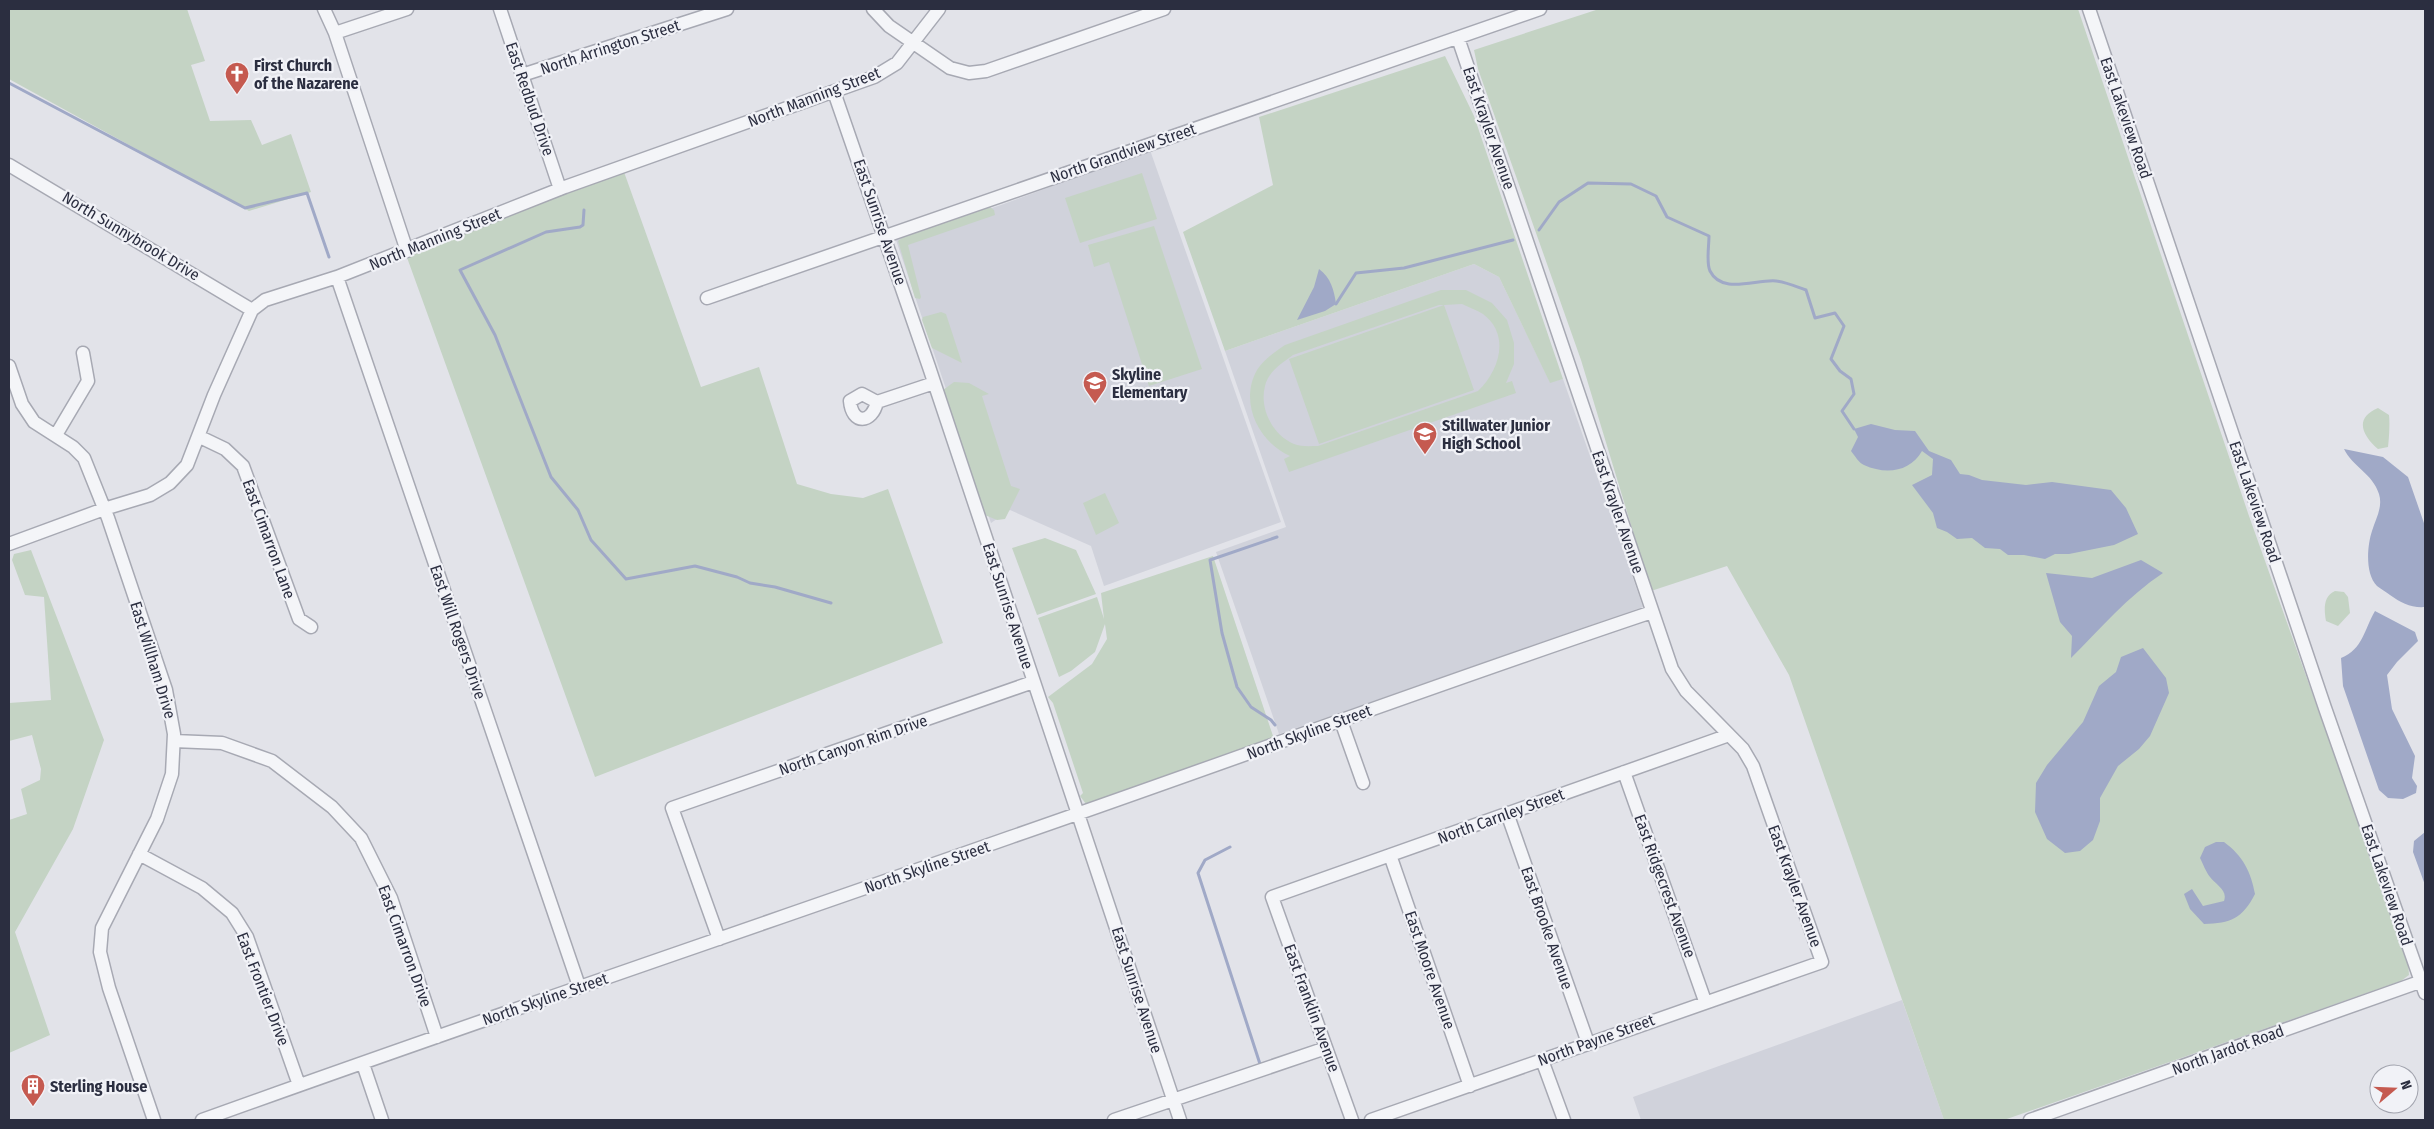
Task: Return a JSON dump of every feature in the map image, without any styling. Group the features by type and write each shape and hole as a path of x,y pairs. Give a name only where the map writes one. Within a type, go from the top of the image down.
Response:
{"street":[{"path":"324,9 335,33 407,251"},
{"path":"335,33 407,9"},
{"name":"East Redbud Drive","path":"500,9 560,189"},
{"name":"North Arrington Street","path":"522,75 727,9"},
{"path":"873,9 889,26 950,68 969,73 986,71 1164,9"},
{"name":"North Manning Street","path":"252,310 265,300 338,277 560,189 874,77 897,63 939,9"},
{"name":"North Grandview Street","path":"707,298 1458,38 1514,13 1540,9"},
{"name":"East Lakeview Road","path":"2089,9 2324,708 2424,985"},
{"name":"East Krayler Avenue","path":"1458,38 1672,669 1686,691 1743,749 1753,766 1822,962"},
{"name":"East Sunrise Avenue","path":"834,92 934,383 1180,1120"},
{"name":"North Sunnybrook Drive","path":"9,164 252,310"},
{"name":"East Will Rogers Drive","path":"338,277 579,986"},
{"path":"9,544 104,509 150,495 170,483 187,466 200,437 214,395 252,310"},
{"path":"56,435 88,381 84,353"},
{"name":"East Willham Drive","path":"9,366 22,404 34,422 73,447 84,458 104,509 166,690 174,741 172,774 156,819 102,928 100,952 109,988 154,1120"},
{"path":"877,402 934,383"},
{"name":"East Cimarron Lane","path":"200,437 225,449 243,466 299,619 311,627"},
{"name":"North Skyline Street","path":"202,1120 579,986 1078,814 1412,694 1652,612"},
{"name":"North Canyon Rim Drive","path":"719,939 672,808 1033,682"},
{"path":"1341,721 1363,783"},
{"name":"North Carnley Street","path":"1272,896 1729,735"},
{"name":"East Cimarron Drive","path":"174,741 222,743 272,761 332,807 361,838 391,898 437,1037"},
{"name":"East Ridgecrest Avenue","path":"1624,772 1705,1001"},
{"name":"East Brooke Avenue","path":"1507,813 1588,1043"},
{"name":"East Frontier Drive","path":"139,854 202,888 234,916 247,937 299,1085"},
{"name":"East Moore Avenue","path":"1390,855 1470,1086"},
{"name":"East Franklin Avenue","path":"1272,896 1352,1120"},
{"name":"North Payne Street","path":"1371,1120 1705,1001 1822,962"},
{"name":"North Jardot Road","path":"2030,1120 2424,985"},
{"path":"1114,1120 1326,1048"},
{"path":"1542,1060 1564,1120"},
{"path":"363,1064 382,1120"}],"shaded area":[{"name":"Skyline Elementary","path":"1150,150 1281,522 1104,586 1091,546 1010,510 991,523 896,240 1001,205"},
{"name":"Stillwater Junior High School","path":"1474,264 1499,277 1550,382 1563,379 1643,607 1279,734 1216,552 1286,527 1225,351"},
{"path":"1902,1000 1944,1120 1641,1120 1633,1097"}],"green space":[{"path":"9,9 187,9 205,61 191,65 210,121 251,120 262,145 291,134 311,192 249,211 9,79"},
{"path":"1599,9 2078,9 2249,516 2408,962 2409,975 2401,981 2004,1120 1944,1120 1789,675 1727,566 1651,591 1581,360 1478,69 1474,50"},
{"path":"1445,56 1474,116 1563,379 1550,383 1499,277 1474,264 1225,351 1183,232 1273,185 1259,117"},
{"path":"624,172 701,387 759,367 797,484 831,494 863,498 888,489 943,643 595,777 405,252"},
{"path":"1142,173 1157,219 1080,243 1065,198"},
{"path":"990,207 994,210 995,215 908,245 921,297 920,299 915,298 898,241 903,237"},
{"path":"1154,226 1202,369 1149,386 1109,262 1094,267 1088,245"},
{"path":"1441,290 1466,290 1492,303 1507,320 1514,343 1514,364 1506,383 1512,381 1516,393 1289,472 1284,459 1290,456 1279,450 1261,431 1251,408 1250,395 1252,382 1257,370 1266,359 1285,345","holes":["1462,304 1483,314 1492,323 1497,332 1499,342 1499,353 1492,373 1478,391 1318,446 1294,444 1286,440 1274,428 1269,420 1264,403 1265,386 1272,372 1293,355 1439,305"]},
{"path":"1444,305 1474,390 1319,444 1289,359"},
{"path":"941,312 946,314 962,363 932,348 922,320 923,317"},
{"path":"954,382 969,383 989,394 982,396 1011,486 1020,489 1005,519 997,520 985,515 943,390"},
{"path":"2378,408 2389,415 2389,422 2388,447 2378,449 2372,444 2365,433 2363,422 2370,412"},
{"path":"1105,493 1119,523 1096,535 1083,503"},
{"path":"1045,538 1076,550 1096,594 1037,615 1012,548"},
{"path":"31,550 104,740 73,829 15,932 50,1035 9,1053 9,820 27,814 21,789 40,780 41,769 32,735 9,741 9,703 51,700 44,597 25,595 12,560 14,554"},
{"path":"1213,556 1274,739 1086,804 1080,796 1083,793 1053,703 1048,697 1092,664 1107,639 1105,624 1095,652 1071,671 1059,677 1038,618 1097,597 1104,619 1101,593"},
{"path":"2335,591 2344,592 2348,597 2350,613 2338,626 2326,621 2325,612 2326,600"}],"water":[{"path":"1319,269 1331,285 1336,304 1325,311 1297,320 1314,287"},
{"path":"1871,424 1895,430 1915,431 1929,451 1951,460 1960,474 1982,480 2026,485 2052,482 2111,490 2126,508 2138,534 2114,545 2069,554 2055,554 2045,559 2024,555 2008,555 2000,549 1985,548 1972,538 1957,539 1937,528 1933,513 1912,485 1932,475 1933,459 1922,451 1911,463 1897,470 1889,471 1872,468 1860,463 1851,451 1858,437 1854,429"},
{"path":"2344,449 2383,457 2408,477 2425,526 2425,607 2415,607 2402,603 2377,586 2373,581 2370,574 2368,552 2370,537 2380,508 2379,494 2372,481"},
{"path":"2141,560 2163,573 2126,602 2071,658 2072,636 2060,622 2046,573 2092,578"},
{"path":"2375,611 2415,632 2418,641 2387,675 2392,709 2415,756 2412,778 2417,786 2416,793 2403,799 2388,798 2379,790 2343,686 2341,658 2354,650 2359,644"},
{"path":"2143,648 2166,678 2169,693 2150,736 2139,749 2118,766 2100,798 2100,821 2093,840 2080,851 2065,853 2047,839 2035,812 2036,783 2047,765 2083,722 2099,686 2116,672 2121,657"},
{"path":"2425,832 2425,885 2413,852 2414,841"},
{"path":"2216,842 2224,842 2241,859 2251,879 2255,894 2245,909 2235,918 2229,921 2204,924 2190,909 2184,894 2192,889 2203,906 2224,901 2223,891 2212,880 2200,858 2205,847"}],"waterway":[{"path":"9,83 245,208 307,193 329,257"},
{"path":"1539,230 1559,202 1588,183 1631,184 1656,196 1667,217 1709,236 1708,264 1715,278 1731,284 1776,281 1788,283 1806,290 1815,318 1835,313 1844,326 1831,359 1840,371 1851,379 1854,394 1842,411 1854,429"},
{"path":"584,210 583,225 580,227 546,232 460,270 495,335 551,477 578,510 591,540 626,579 695,566 737,577 750,583 775,587 831,603"},
{"path":"1336,304 1356,273 1404,268 1513,240"},
{"path":"1275,725 1271,720 1251,707 1237,687 1222,633 1210,560 1277,537"},
{"path":"1230,847 1205,860 1198,873 1260,1064"}],"place":[{"name":"First Church of the Nazarene","path":"237,95"},
{"name":"Skyline Elementary","path":"1095,404"},
{"name":"Stillwater Junior High School","path":"1425,455"},
{"name":"Sterling House","path":"33,1107"}]}
